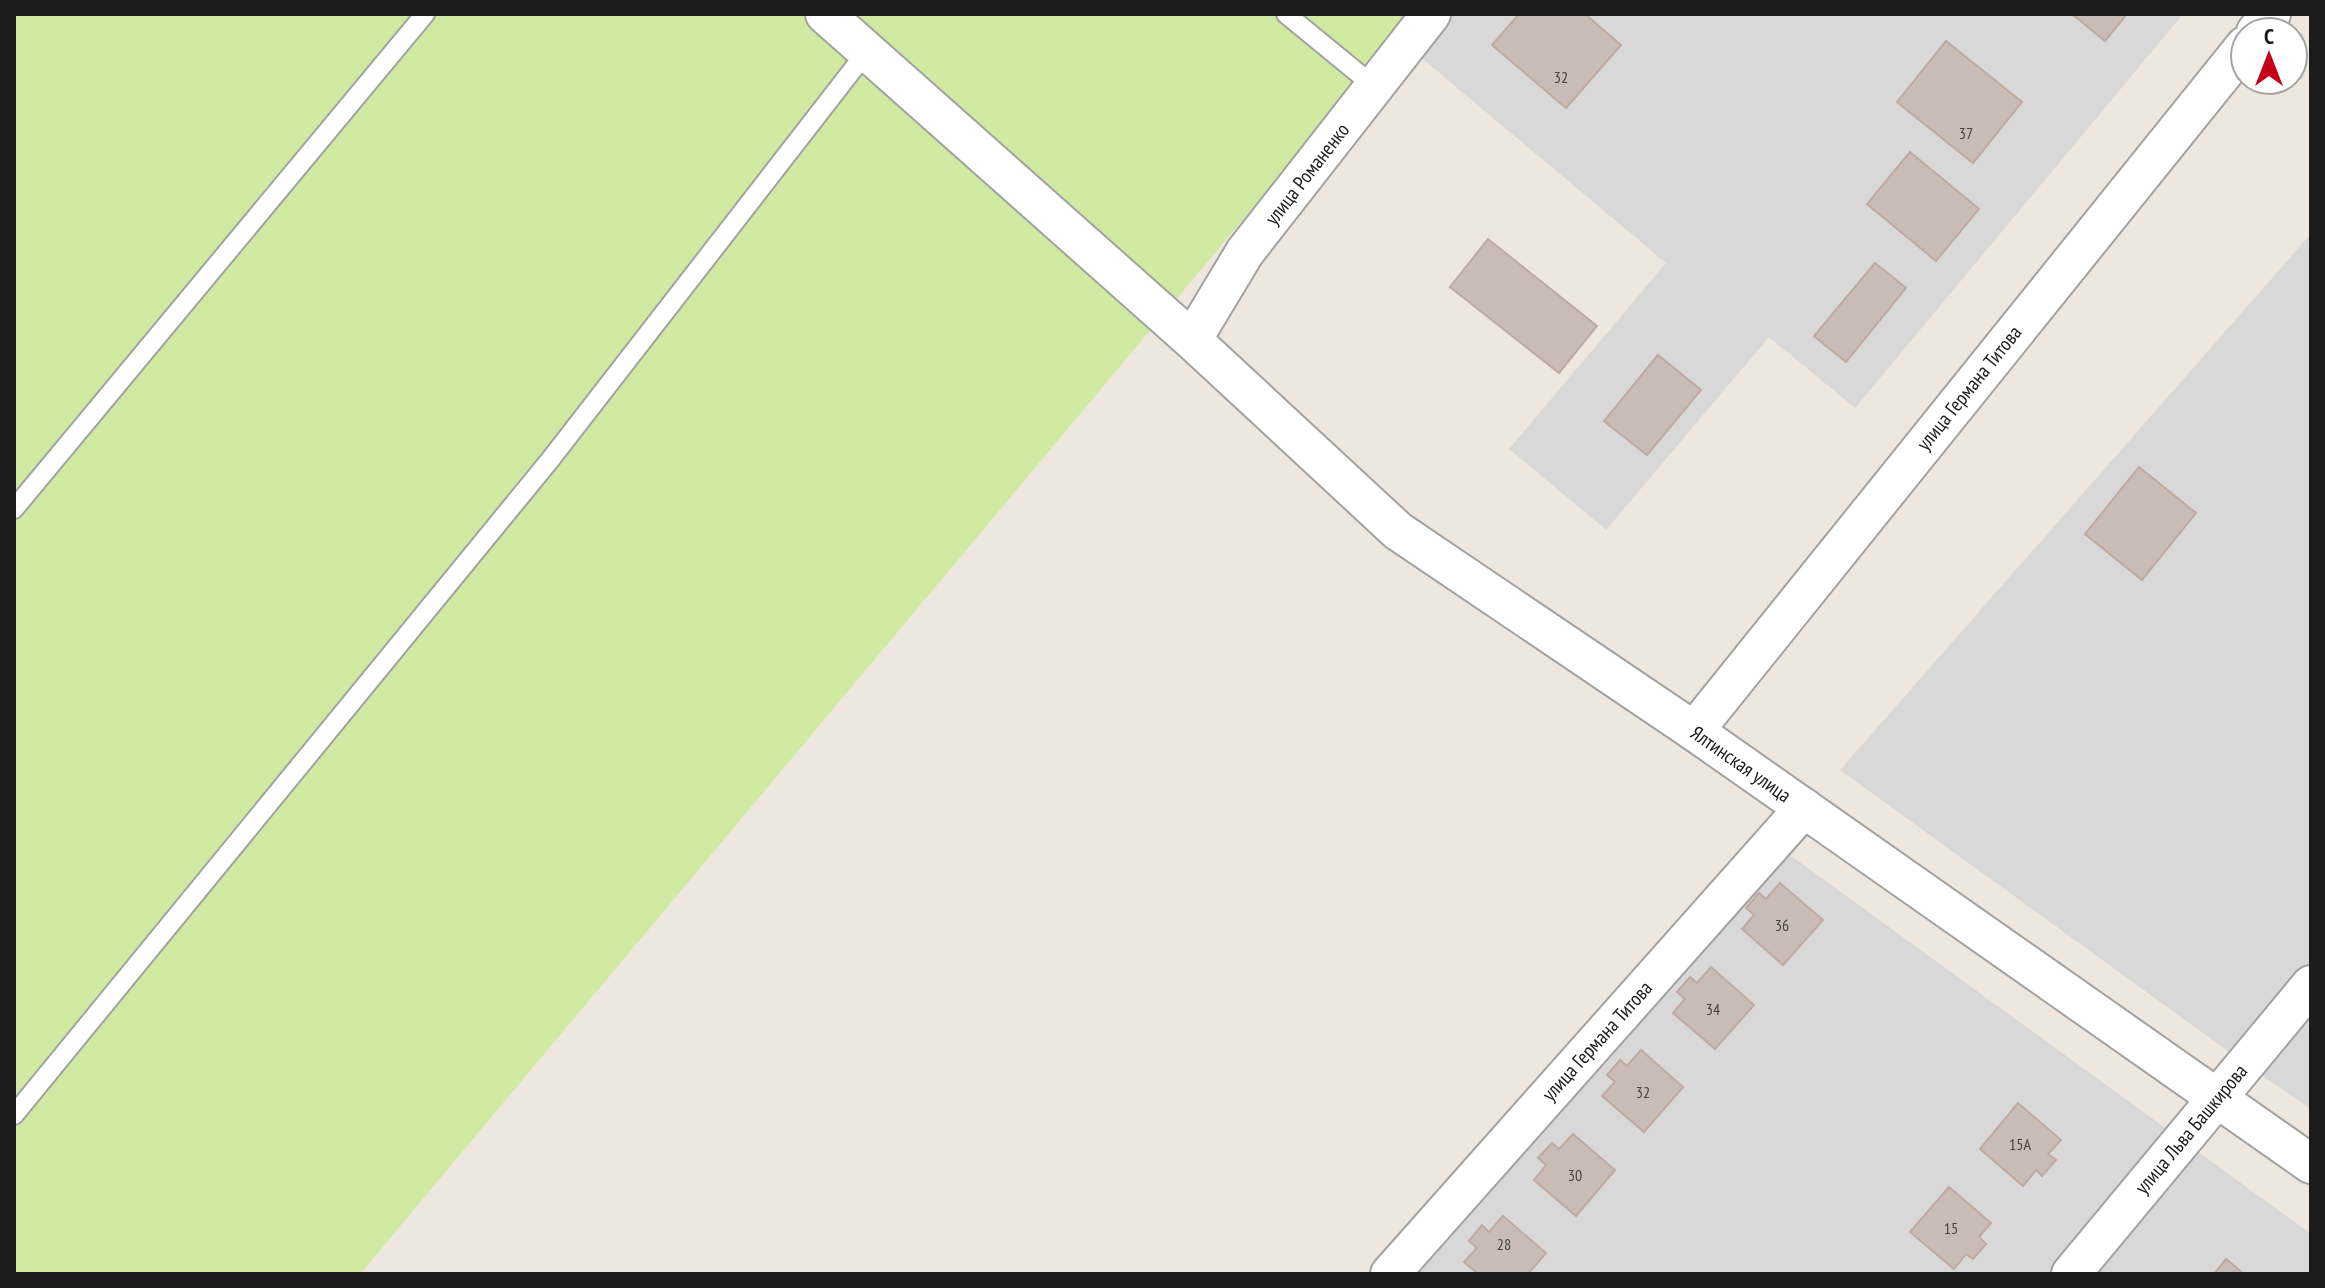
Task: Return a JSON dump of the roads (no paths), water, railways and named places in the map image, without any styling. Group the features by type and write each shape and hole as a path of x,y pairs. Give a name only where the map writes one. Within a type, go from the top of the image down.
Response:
{"street":[{"name":"Ялтинская улица","path":"825,14 1192,340 1398,531 1694,731 2311,1164"},
{"name":"улица Романенко","path":"1192,340 1245,252 1431,14"},
{"name":"улица Германа Титова","path":"1694,731 2229,66"},
{"name":"улица Германа Титова","path":"1390,1274 1804,808"},
{"name":"улица Льва Башкирова","path":"2071,1274 2311,985"}],"lane":[{"path":"14,509 425,14"},
{"path":"1286,14 1375,87"},
{"path":"14,1115 550,460 868,50"}]}
